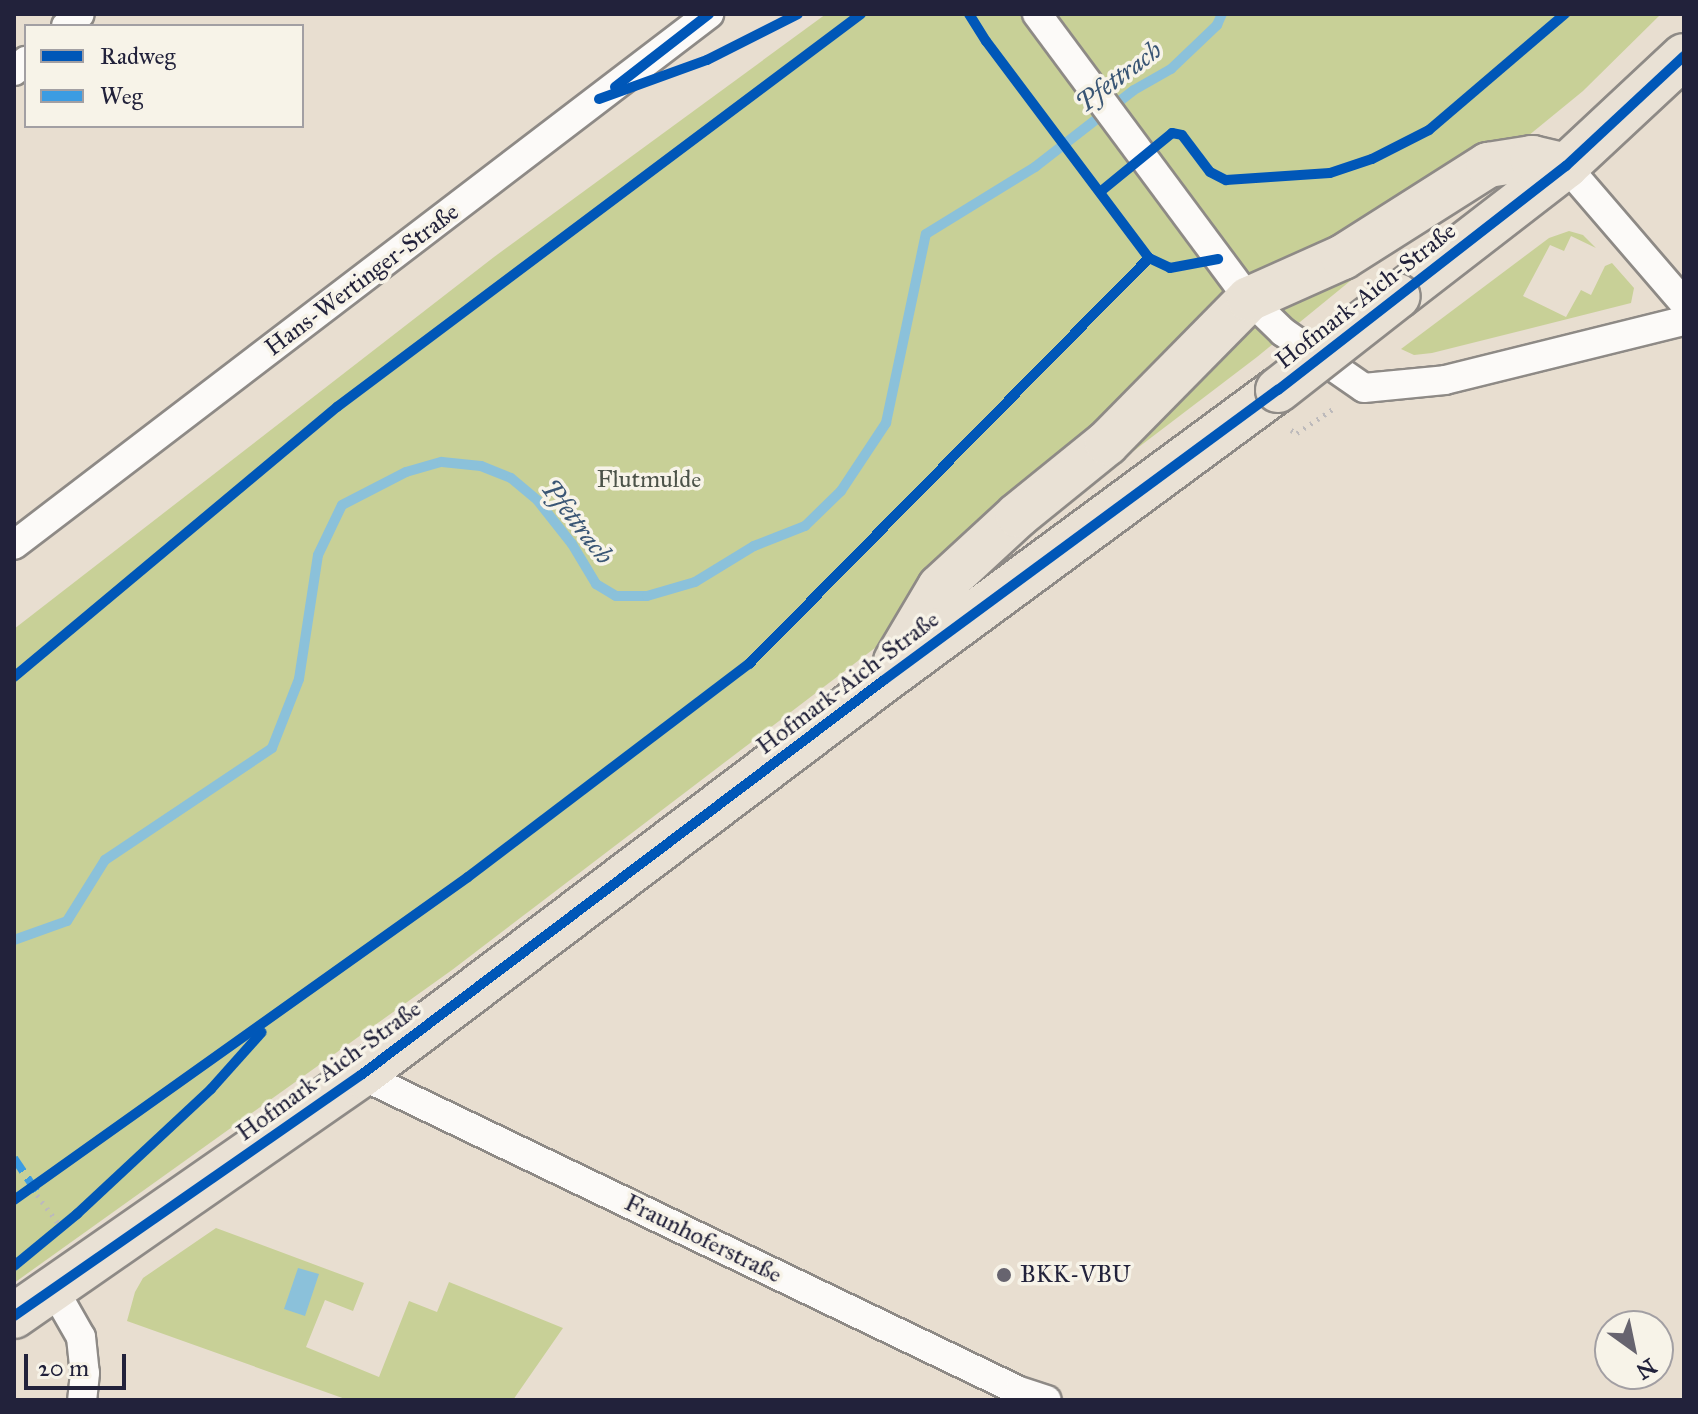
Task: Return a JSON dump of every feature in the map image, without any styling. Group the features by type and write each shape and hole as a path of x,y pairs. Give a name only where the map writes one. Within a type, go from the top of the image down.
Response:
{"main road":[{"name":"Hofmark-Aich-Straße","path":"14,1316 361,1075 884,680 1278,390 1566,166 1684,56"},
{"path":"884,680 940,587 1018,515 1107,443 1249,299 1343,257 1488,165 1532,158 1566,166"}],"street":[{"name":"Hans-Wertinger-Straße","path":"14,545 709,14"},
{"path":"1037,14 1249,299 1283,332 1364,388 1445,380 1684,321"},
{"path":"1566,166 1684,303"},
{"name":"Fraunhoferstraße","path":"361,1075 1005,1384 1047,1400"},
{"path":"53,1288 81,1337 85,1373 82,1400"}],"path":[{"path":"37,1195 61,1227"}],"green space":[{"name":"Flutmulde","path":"826,14 1661,14 1583,91 1257,357 452,970 14,1283 14,629 494,257"},
{"path":"1569,231 1583,235 1596,248 1571,236 1564,251 1550,245 1523,296 1566,317 1581,290 1591,295 1605,266 1612,263 1634,288 1631,303 1432,353 1414,355 1401,349 1549,238"},
{"path":"216,1228 364,1283 353,1311 325,1300 306,1347 379,1377 409,1301 437,1312 449,1282 563,1328 513,1400 348,1400 127,1321 135,1292 143,1278"}],"water":[{"path":"298,1268 319,1274 305,1316 284,1309"}],"waterway":[{"name":"Pfettrach","path":"14,940 67,921 105,860 272,748 299,679 318,555 342,505 406,472 442,462 481,466 511,478 538,501 572,544 596,584 616,596 647,596 695,582 754,546 805,526 841,491 886,423 926,234 1035,167 1134,90 1171,69 1217,25 1222,14"}],"marked path":[{"path":"14,1158 36,1191"}],"cycle path":[{"path":"615,87 709,14"},
{"path":"599,99 707,60 798,14"},
{"path":"14,677 337,407 861,14"},
{"path":"969,14 1149,258 1170,268 1218,259"},
{"path":"1100,192 1172,133 1182,135 1210,172 1226,180 1330,173 1372,159 1429,130 1565,14"},
{"path":"14,1316 361,1075 884,680 1278,390 1566,166 1684,56"},
{"path":"14,1200 468,877 749,664 1149,258"},
{"path":"14,1266 77,1214 211,1089 262,1032"}],"place":[{"name":"BKK-VBU","path":"1004,1275"}]}
